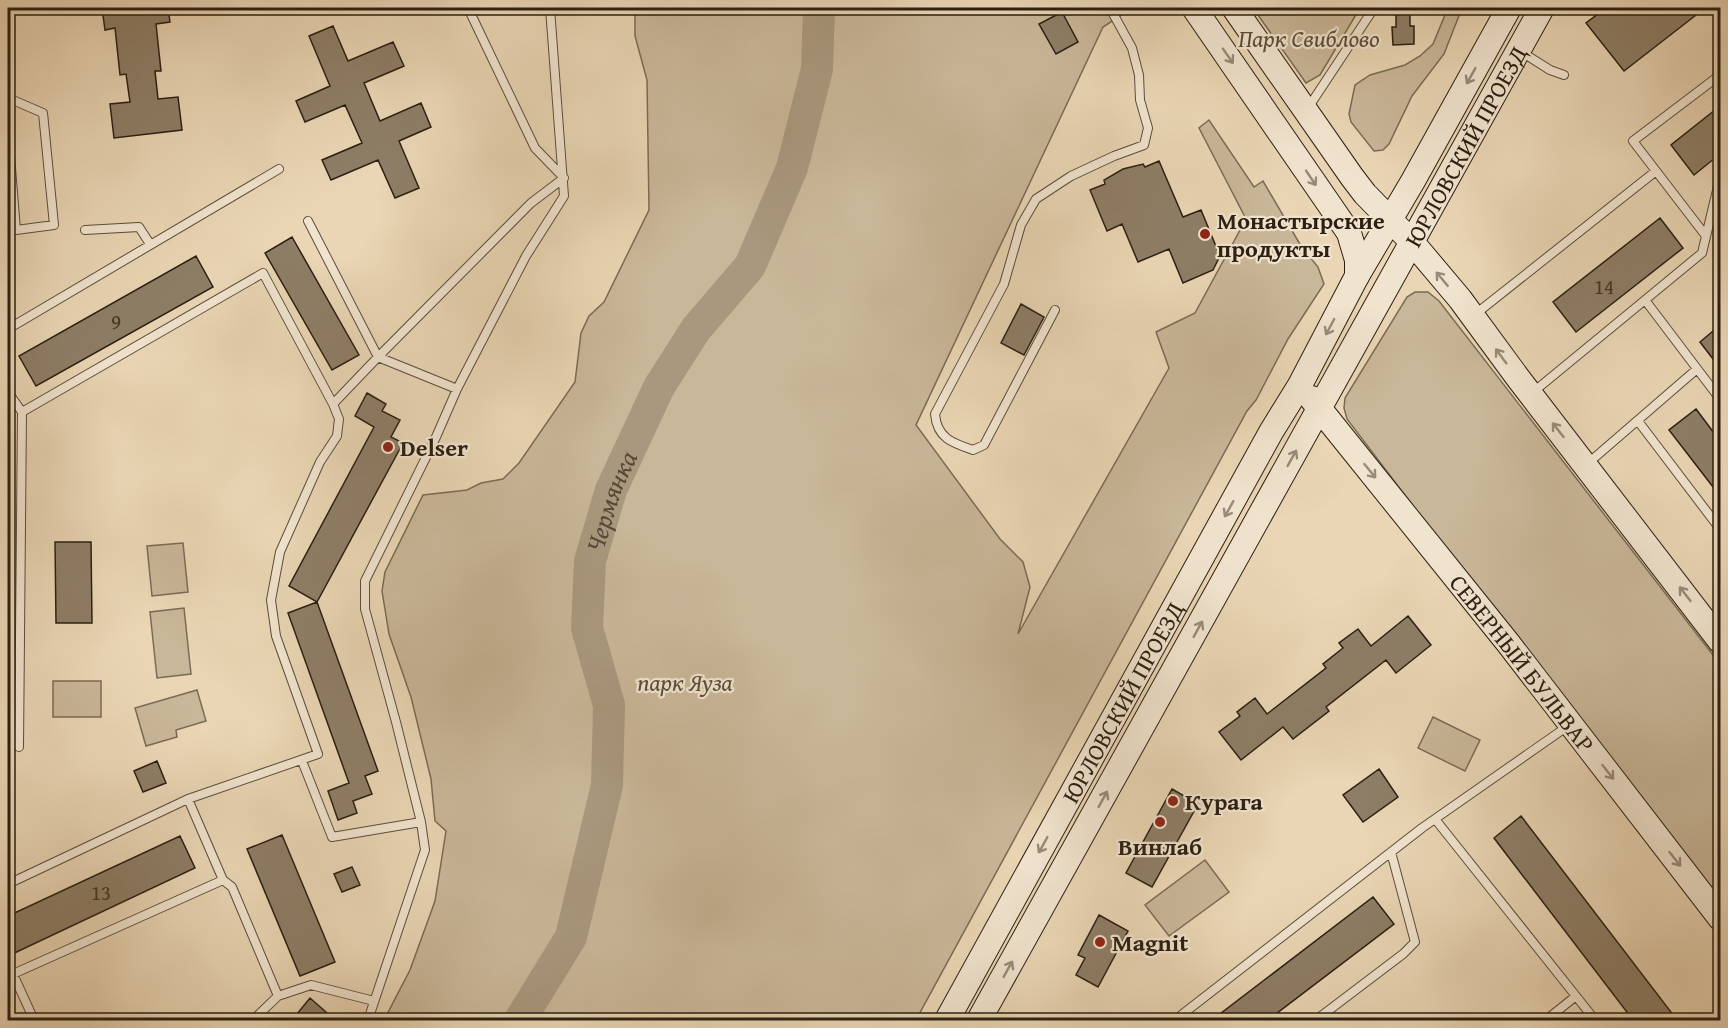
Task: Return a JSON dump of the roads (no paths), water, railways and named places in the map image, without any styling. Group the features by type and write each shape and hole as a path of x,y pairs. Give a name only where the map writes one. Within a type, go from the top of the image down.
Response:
{"main road":[{"path":"1194,8 1349,233 1357,260 1357,276"},
{"path":"1234,8 1358,185 1412,242 1473,316 1720,641"},
{"name":"ЮРЛОВСКИЙ ПРОЕЗД","path":"979,1020 1542,8"},
{"name":"ЮРЛОВСКИЙ ПРОЕЗД","path":"947,1020 1271,432 1300,385 1357,276 1501,16"},
{"path":"1300,385 1320,409"},
{"name":"СЕВЕРНЫЙ БУЛЬВАР","path":"1320,409 1571,724 1720,918"}],"lane":[{"path":"468,8 535,148 564,178"},
{"path":"368,1020 425,850 421,822 365,609 365,581 436,437 457,389 526,256 564,196 550,8"},
{"path":"1055,310 984,445 973,450 951,443 936,426 935,414 1004,284 1021,225 1036,199 1071,176 1144,145 1148,128 1140,100 1139,75 1132,48 1110,8"},
{"path":"1306,111 1374,8"},
{"path":"1518,50 1550,70 1564,75"},
{"path":"1706,236 1633,141 1720,75"},
{"path":"8,98 42,113 54,225 16,230 8,131"},
{"path":"8,329 279,169"},
{"path":"1473,316 1656,171"},
{"path":"333,404 531,203 564,178"},
{"path":"1531,395 1702,253 1720,184"},
{"path":"308,221 378,357 457,389"},
{"path":"85,230 139,228 150,244"},
{"path":"8,885 188,800 318,754 276,636 271,600 280,552 320,462 337,436 339,419 263,273 22,412"},
{"path":"1645,300 1720,399"},
{"path":"1586,465 1697,369"},
{"path":"8,392 22,412 19,747"},
{"path":"1638,421 1720,529"},
{"path":"1175,1020 1434,819 1571,724"},
{"path":"302,761 332,837 421,822"},
{"path":"188,800 223,880 232,887 279,996"},
{"path":"1434,819 1595,1020"},
{"path":"1316,1020 1403,954 1415,942 1391,852"},
{"path":"34,1020 13,974 223,880"},
{"path":"253,1020 279,996 311,985 374,1001"},
{"path":"1546,1020 1576,996"}],"waterway":[{"name":"Чермянка","path":"520,1020 571,937 607,785 609,705 587,628 590,561 611,490 659,387 696,329 750,266 792,168 817,69 819,8"}],"place":[{"name":"Монастырские продукты","path":"1205,234"},
{"name":"Delser","path":"388,447"},
{"name":"Курага","path":"1173,801"},
{"name":"Винлаб","path":"1160,822"},
{"name":"Magnit","path":"1100,942"}],"park label":[{"name":"Парк Свиблово","path":"1309,38"},
{"name":"парк Яуза","path":"685,682"}]}
